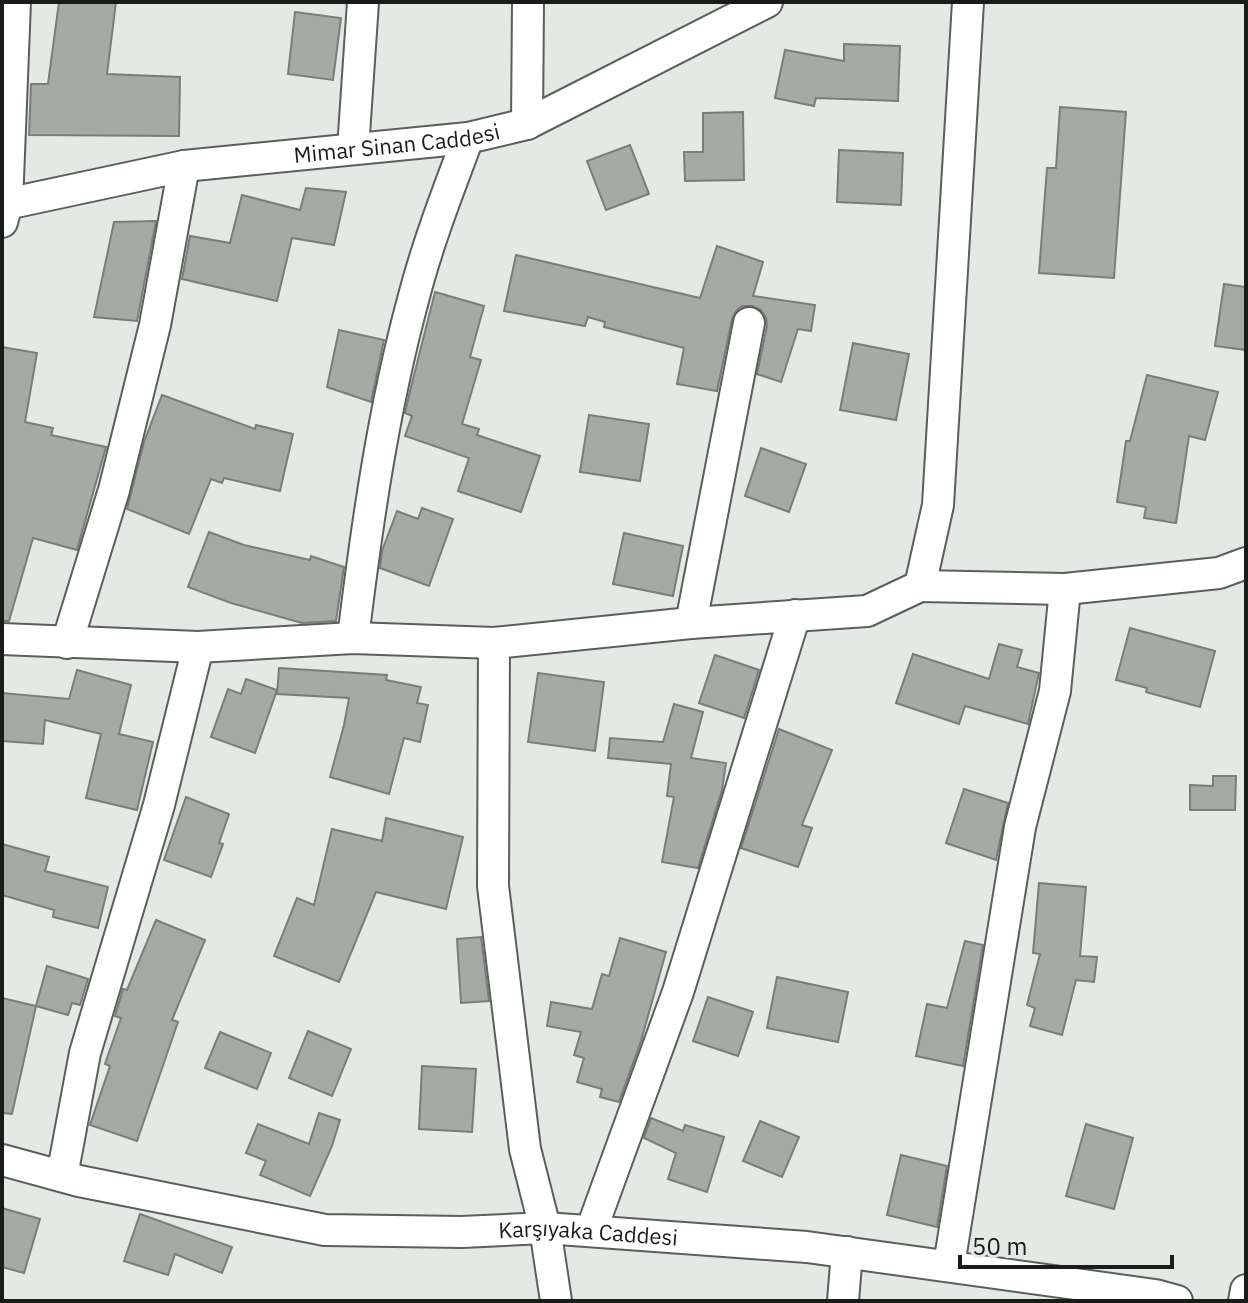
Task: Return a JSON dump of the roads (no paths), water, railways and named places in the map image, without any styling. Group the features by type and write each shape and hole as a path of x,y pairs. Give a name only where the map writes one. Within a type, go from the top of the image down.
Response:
{"street":[{"path":"4,210 15,2"},
{"path":"353,149 363,2"},
{"path":"527,124 528,2"},
{"name":"Mimar Sinan Caddesi","path":"4,210 184,166 468,138 527,124 767,2"},
{"path":"920,586 938,505 968,2"},
{"path":"353,638 387,405 413,298 468,138"},
{"path":"67,643 114,490 155,325 184,166"},
{"path":"691,623 749,323"},
{"path":"2,639 198,647 353,638 494,643 691,623 867,611 920,586 1065,589 1219,573 1246,563"},
{"path":"949,1265 1020,827 1055,691 1065,589"},
{"path":"591,1231 678,992 795,615"},
{"path":"494,643 493,886 525,1149 545,1228 556,1301"},
{"path":"62,1176 85,1053 159,805 198,647"},
{"name":"Karşıyaka Caddesi","path":"2,1160 62,1176 325,1230 462,1232 545,1228 847,1252 1155,1295 1177,1301"},
{"path":"843,1301 847,1252"},
{"path":"1244,1301 1246,1290"}]}
